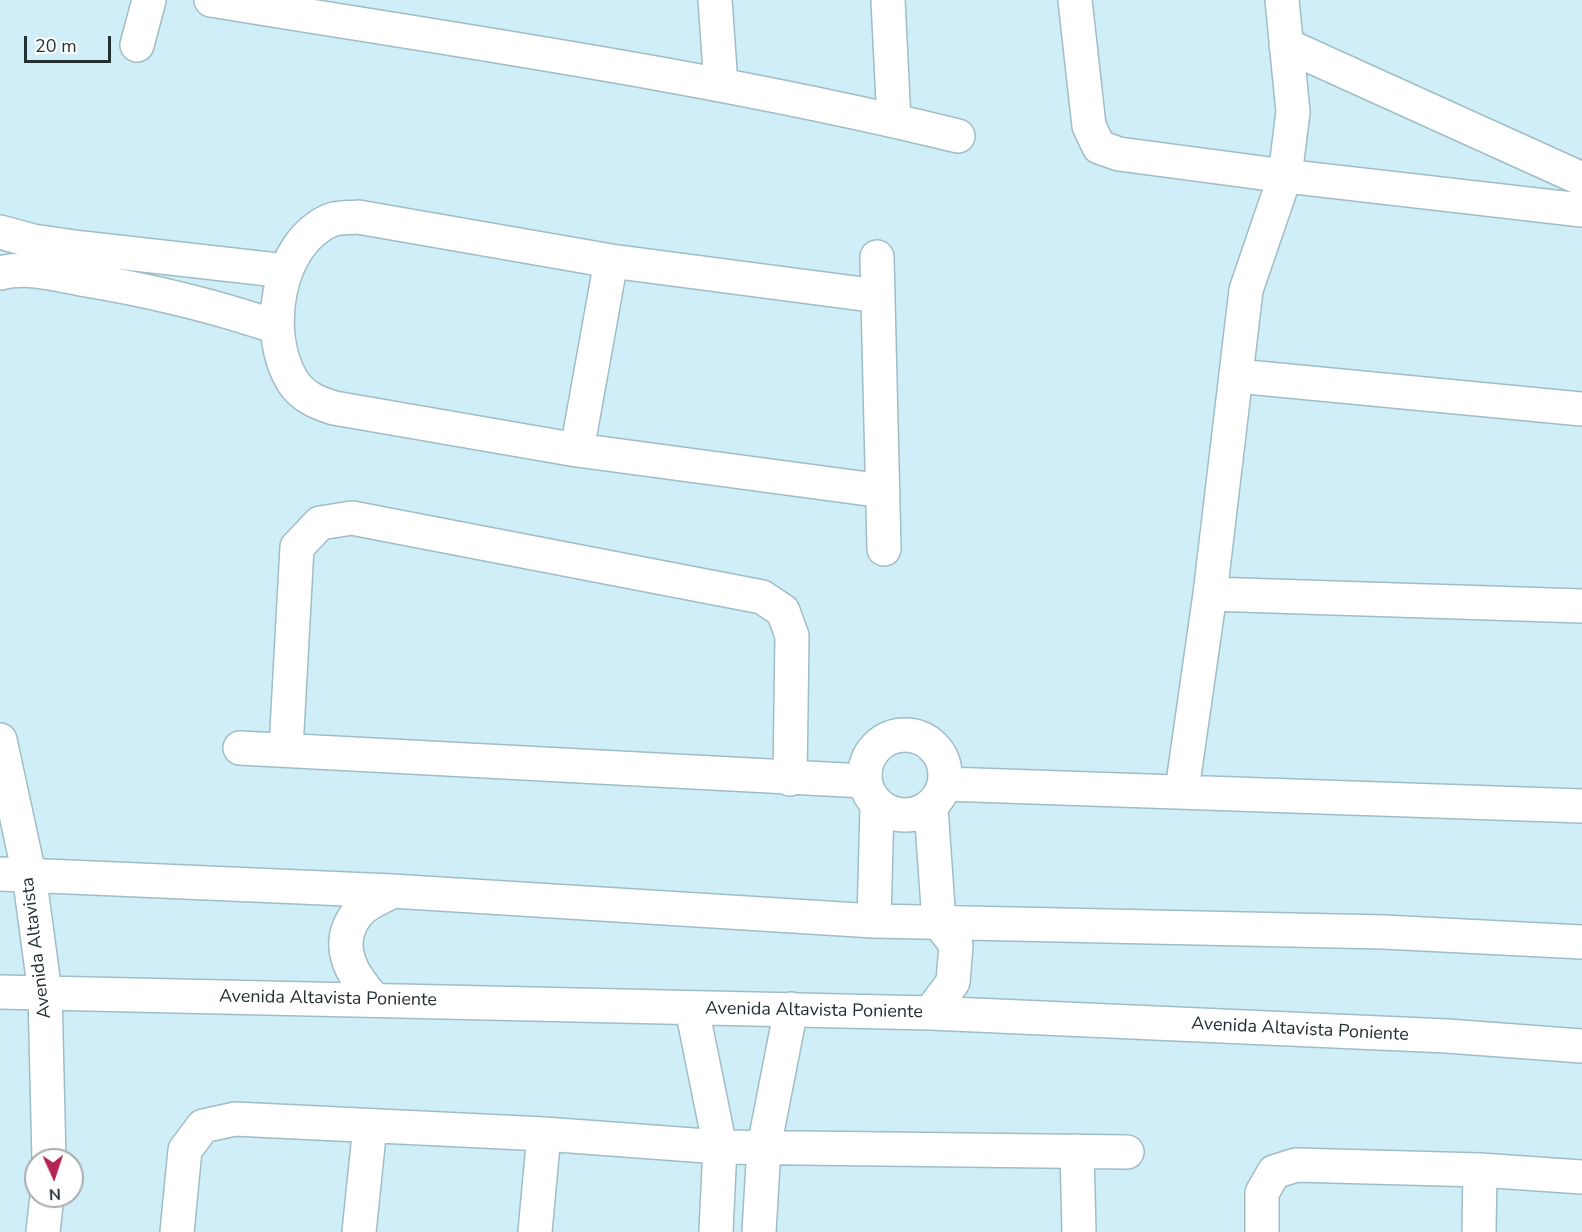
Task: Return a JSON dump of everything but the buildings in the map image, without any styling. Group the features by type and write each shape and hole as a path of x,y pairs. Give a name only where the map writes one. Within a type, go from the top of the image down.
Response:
{"street":[{"path":"137,45 149,0"},
{"path":"211,0 539,52 721,85 958,136"},
{"path":"715,0 721,85"},
{"path":"888,0 894,121"},
{"path":"1075,0 1089,126 1098,147 1119,154 1285,176 1582,210"},
{"path":"1182,790 1210,594 1246,290 1285,176 1293,112 1282,0"},
{"path":"1286,45 1582,179"},
{"path":"878,296 611,261 358,217 332,219 309,234 296,251 286,272 279,300 276,327 281,351 293,382 311,400 334,408 577,450 882,491"},
{"path":"0,232 131,270 182,298 276,327"},
{"path":"877,256 884,549"},
{"path":"577,450 611,261"},
{"path":"182,298 189,262"},
{"path":"0,273 131,270 189,262 286,272"},
{"path":"1237,376 1582,409"},
{"path":"286,749 297,547 320,523 352,518 762,597 783,611 792,636 790,778"},
{"path":"1210,594 1582,606"},
{"path":"874,921 871,794 866,760 878,744 896,735 917,736 934,746 945,763 939,796 939,922 956,945 953,982 930,1013"},
{"name":"Avenida Altavista","path":"0,740 14,874 45,993 49,1148"},
{"path":"240,748 790,778 871,794 904,817 939,796 1182,790 1582,806"},
{"path":"14,874 392,891 874,921 1384,932 1582,942"},
{"path":"375,1000 356,981 347,959 347,932 358,912 392,891"},
{"name":"Avenida Altavista Poniente","path":"0,992 930,1013 1435,1036 1582,1046"},
{"path":"693,1009 720,1148 716,1232"},
{"path":"759,1232 764,1147 791,1010"},
{"path":"177,1232 185,1150 203,1126 235,1119 543,1134 720,1148 1127,1152"},
{"path":"359,1232 370,1126"},
{"path":"535,1232 543,1134"},
{"path":"1077,1151 1079,1232"},
{"path":"1262,1232 1262,1193 1274,1172 1296,1165 1480,1170 1582,1177"},
{"path":"1479,1232 1480,1170"},
{"path":"43,1232 45,1208"}]}
